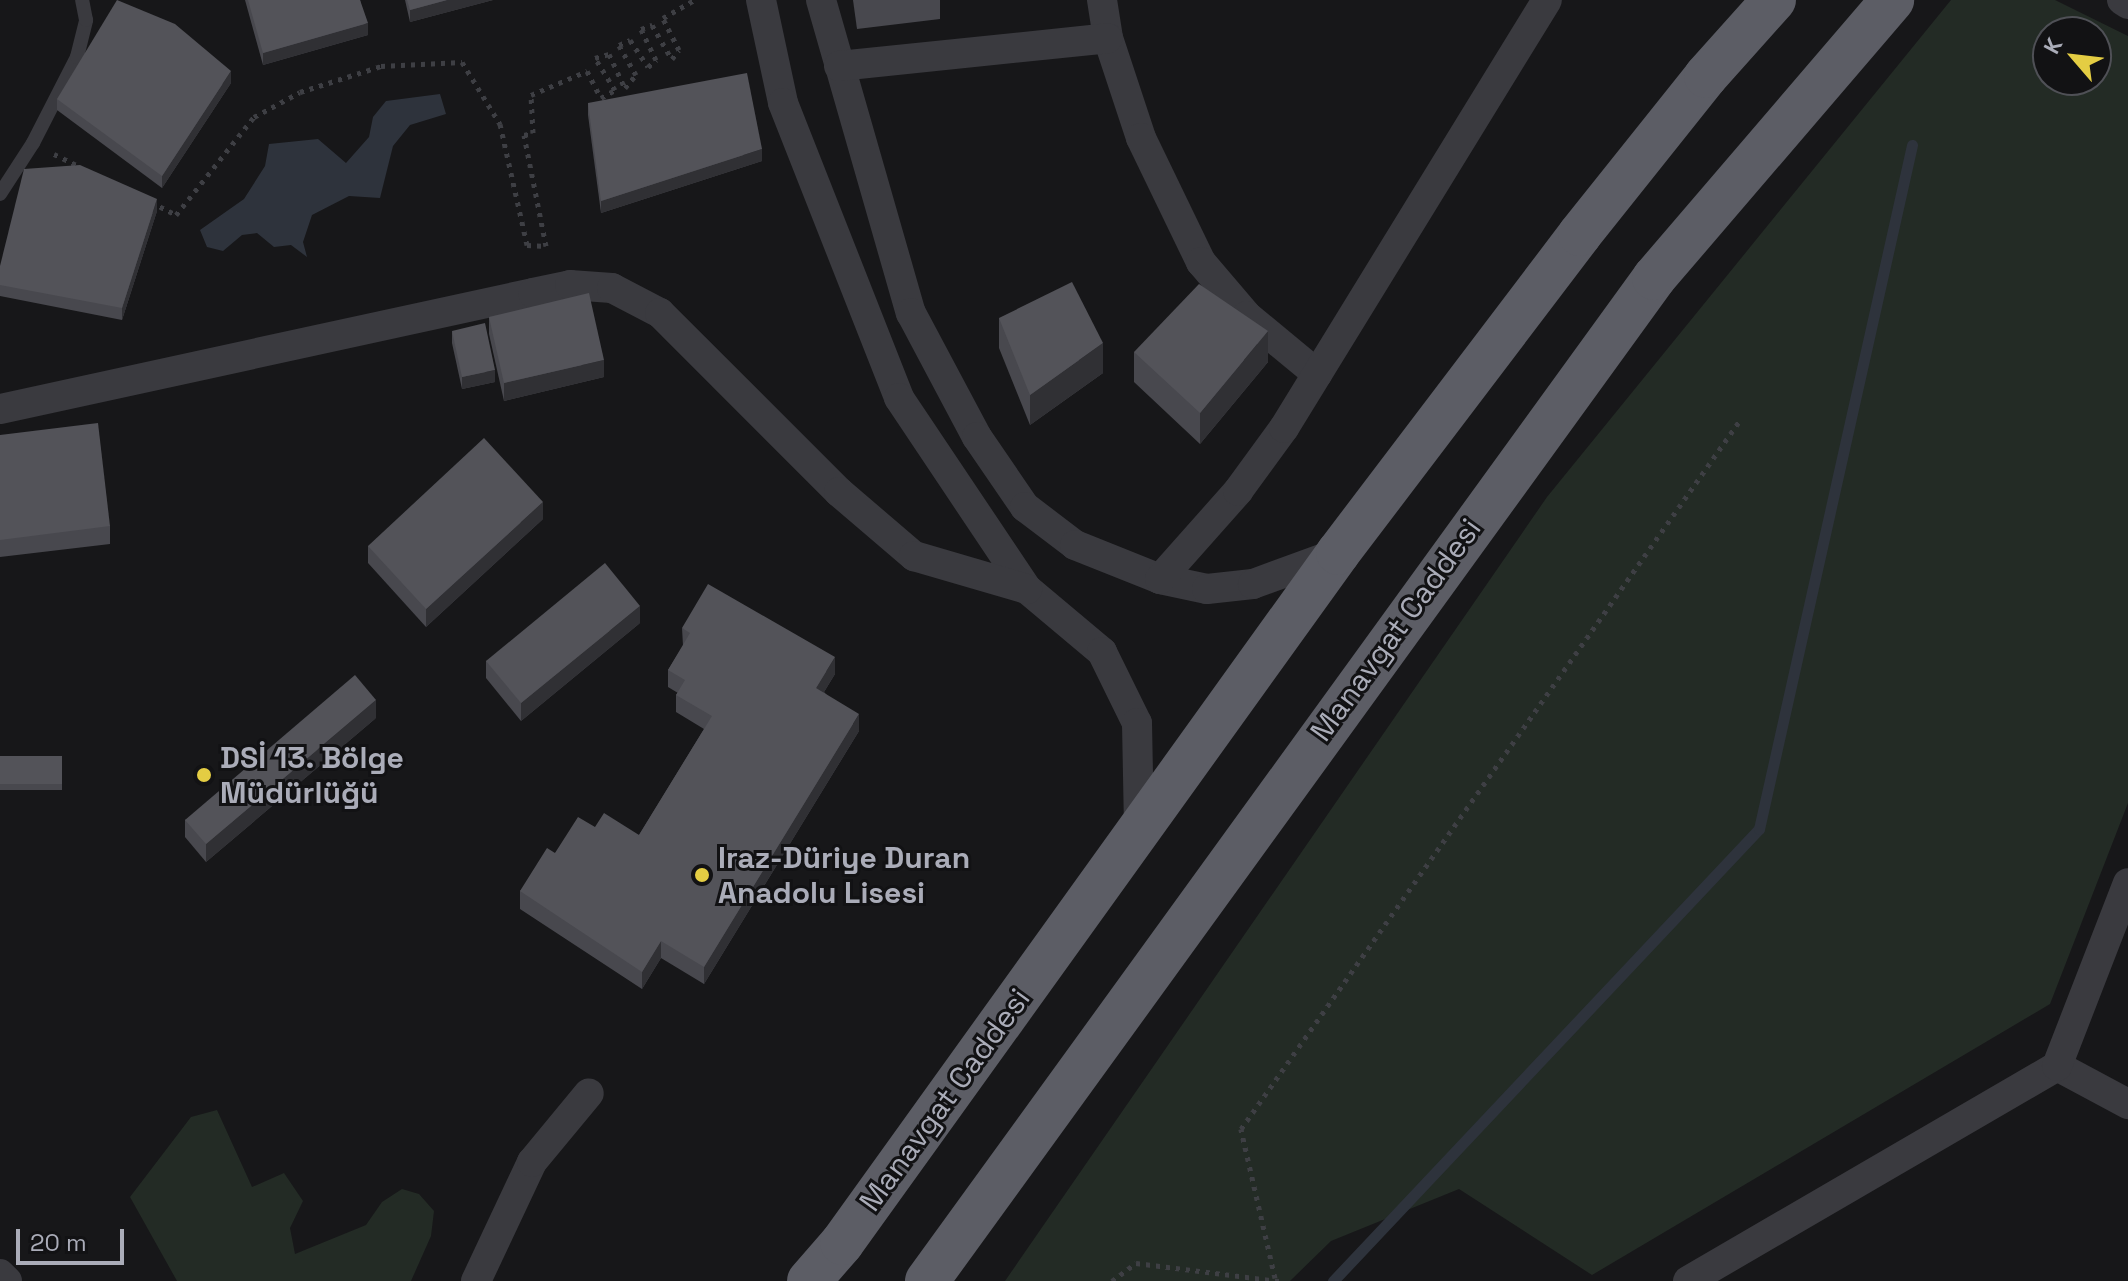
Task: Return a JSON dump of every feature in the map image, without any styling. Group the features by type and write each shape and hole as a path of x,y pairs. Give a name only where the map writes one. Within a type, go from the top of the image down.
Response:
{"highway":[{"name":"Manavgat Caddesi","path":"809,1281 851,1231 1338,553 1599,210 1706,76 1774,0"},
{"name":"Manavgat Caddesi","path":"927,1281 1654,278 1892,0"}],"street":[{"path":"761,0 783,103 899,398 1027,589 1102,652 1137,723 1139,829"},
{"path":"821,0 911,313 977,437 1025,507 1075,545 1160,579 1207,589 1253,584 1338,553"},
{"path":"1102,0 1108,38 1141,138 1201,262 1247,316 1317,374"},
{"path":"1160,579 1238,491 1317,374 1547,0"},
{"path":"2122,0 2128,4"},
{"path":"839,66 1108,38"},
{"path":"0,409 570,285 612,288 660,313 839,492 914,556 1027,589"},
{"path":"1688,1281 2057,1066 2128,883"},
{"path":"2057,1066 2128,1104"},
{"path":"476,1281 532,1162 589,1093"},
{"path":"0,1274 7,1281"}],"lane":[{"path":"0,194 33,143 77,57 86,20 82,0"}],"path":[{"path":"147,201 176,215 254,117 300,92 381,66 462,62 500,124 527,245 546,246 524,135 533,133 531,95 587,71 601,98 615,90 595,58 609,54 625,88 636,75 619,45 630,40 648,67 656,60 641,29 652,25 672,59 679,50 663,18 694,0"},
{"path":"33,143 90,172"},
{"path":"1112,1281 1136,1263 1277,1280 1241,1129 1741,419"}],"shaded area":[{"path":"1951,0 2055,0 2087,16 2032,16 2032,96 2112,96 2112,28 2128,36 2128,803 2050,1004 1592,1275 1459,1189 1331,1241 1290,1281 1005,1281 1547,497"},
{"path":"440,94 446,114 410,125 393,146 380,198 349,196 312,215 303,242 307,257 291,245 274,247 257,233 242,235 223,251 207,247 200,230 244,199 265,166 269,144 318,139 346,163 369,137 373,117 386,101"},
{"path":"217,1110 252,1187 284,1173 303,1201 290,1228 295,1254 366,1225 382,1202 402,1189 419,1194 434,1211 431,1236 411,1281 177,1281 130,1197 191,1117"}],"building":[{"path":"117,0 175,24 231,71 162,176 57,99"},
{"path":"248,0 360,0 368,23 263,53"},
{"path":"407,0 447,0 410,10"},
{"path":"747,73 762,149 601,201 588,103"},
{"path":"80,165 157,199 122,308 0,285 0,266 24,169"},
{"path":"1072,282 1103,343 1030,395 999,318"},
{"path":"1199,284 1268,331 1200,413 1134,352"},
{"path":"589,293 604,360 504,383 489,317"},
{"path":"485,323 495,370 462,377 452,331"},
{"path":"98,423 110,526 0,540 0,435"},
{"path":"484,438 543,502 426,609 368,546"},
{"path":"605,563 640,606 521,703 486,661"},
{"name":"Iraz-Düriye Duran Anadolu Lisesi","path":"708,584 835,657 816,688 859,714 704,967 661,941 642,972 520,891 547,848 555,853 578,817 595,827 604,813 639,835 712,716 676,695 685,680 668,670 690,633 682,628"},
{"path":"355,675 376,700 206,844 185,820"},
{"path":"0,756 62,756 62,784 0,784"}],"waterway":[{"path":"1333,1281 1759,829 1912,145"}],"place":[{"name":"DSİ 13. Bölge Müdürlüğü","path":"204,775"},
{"name":"Iraz-Düriye Duran Anadolu Lisesi","path":"702,875"}]}
